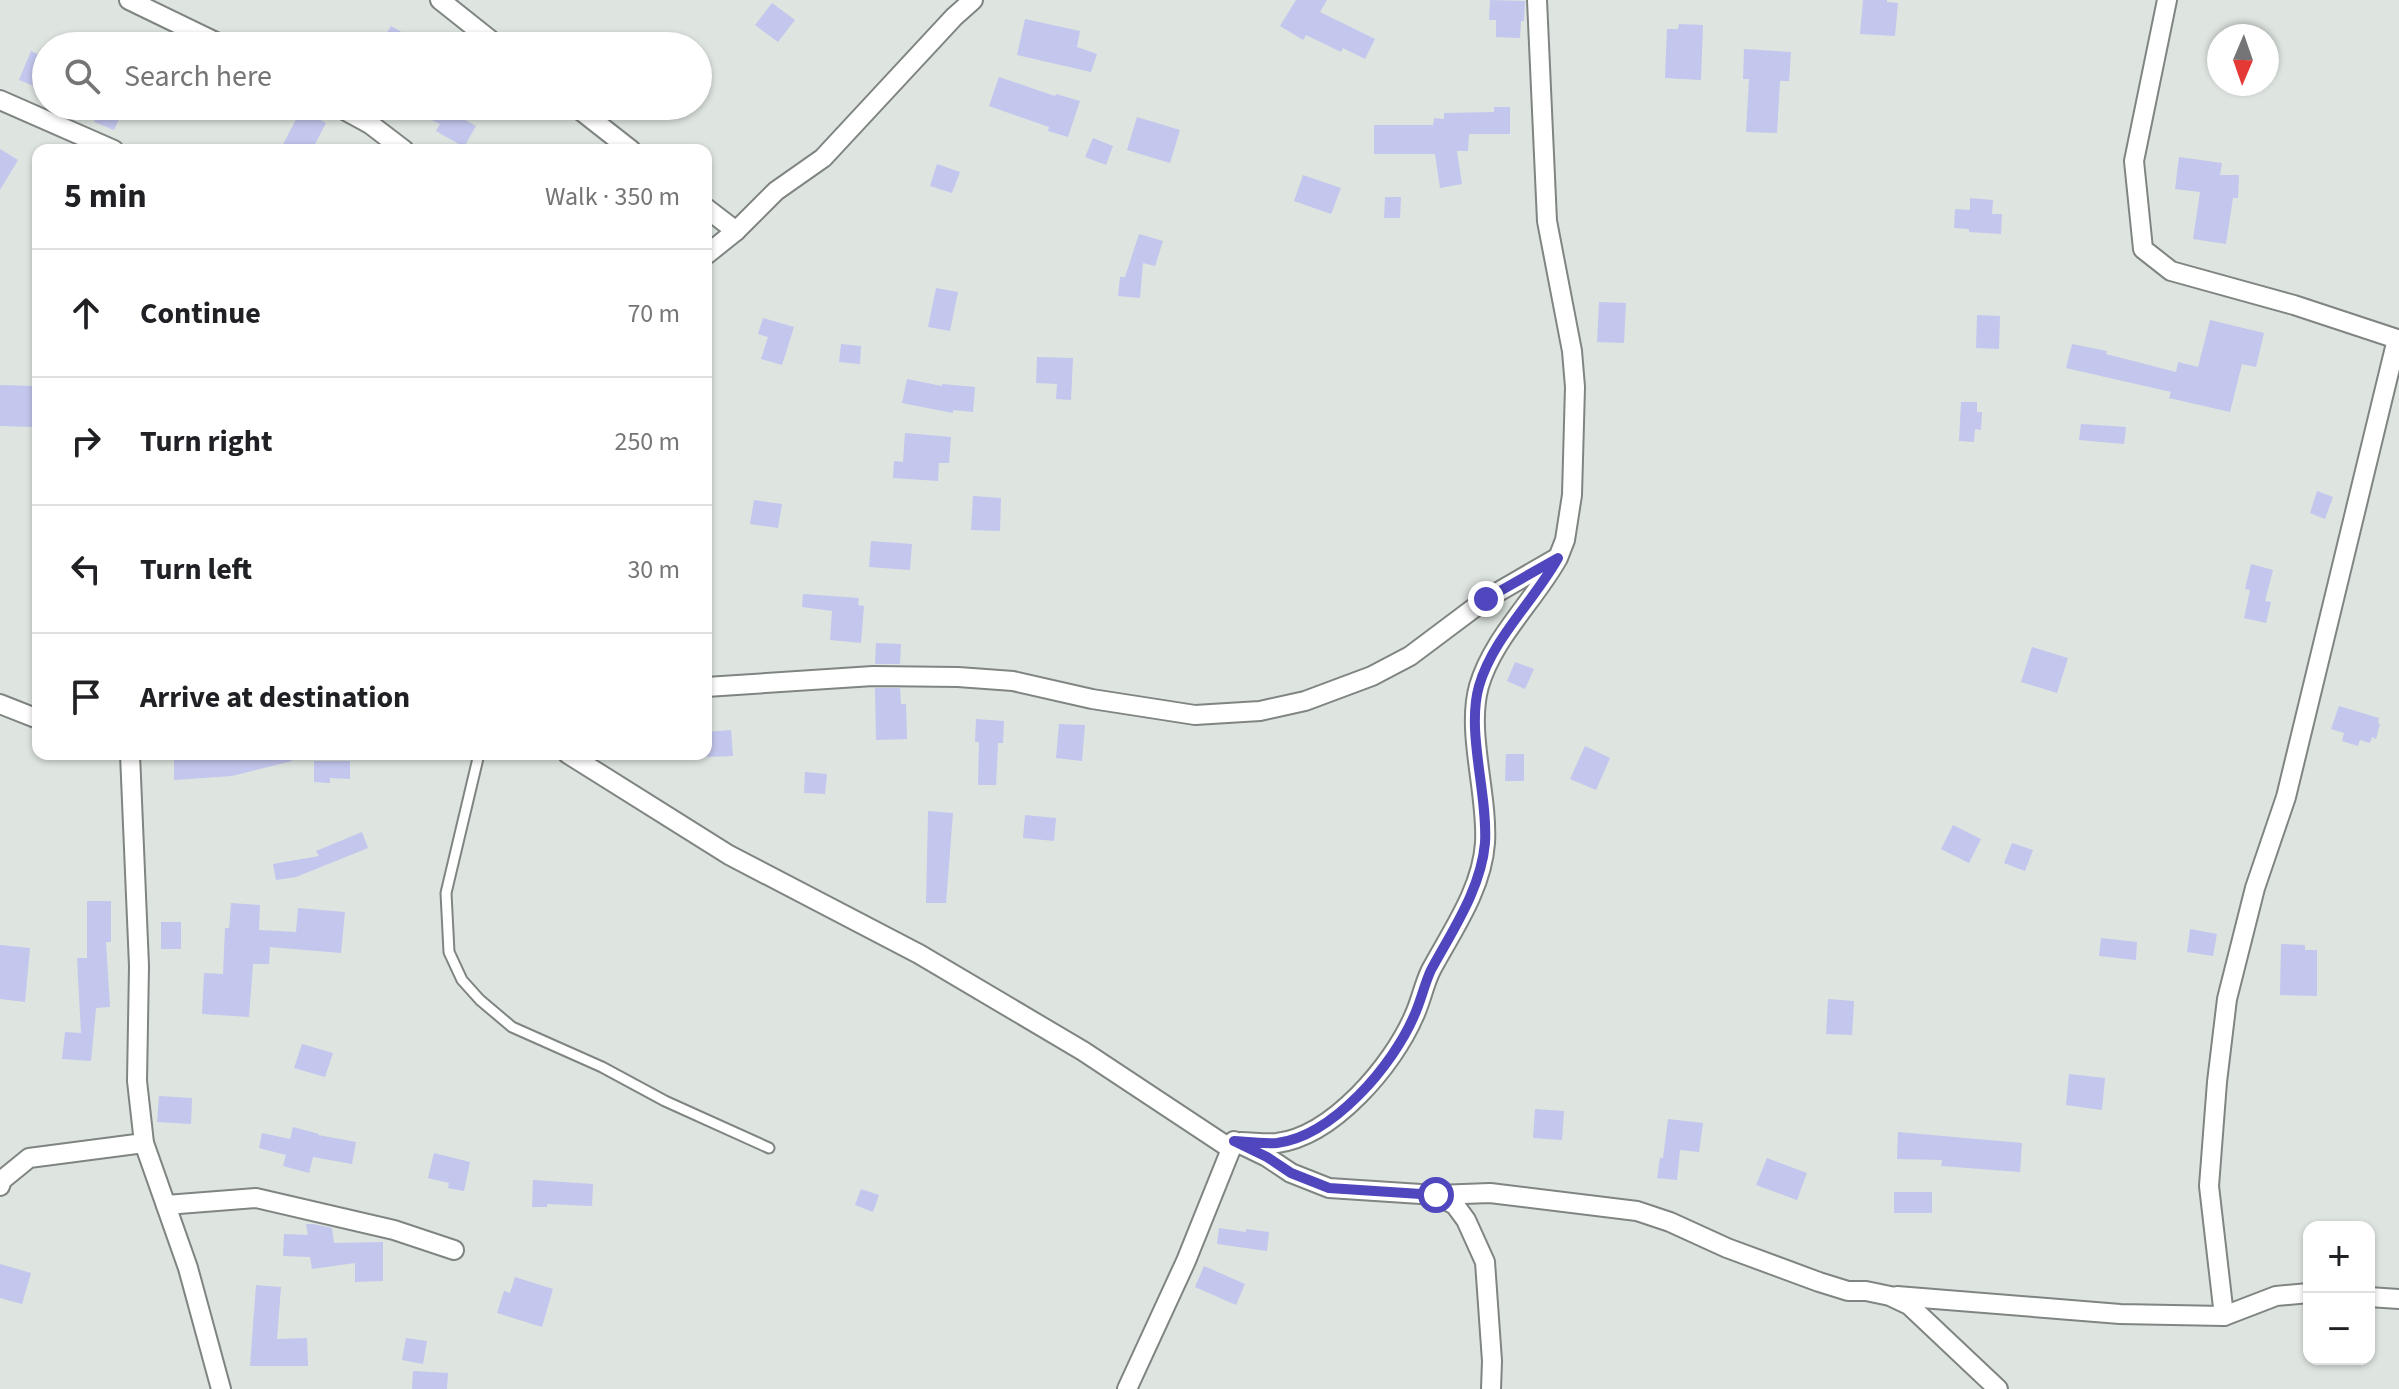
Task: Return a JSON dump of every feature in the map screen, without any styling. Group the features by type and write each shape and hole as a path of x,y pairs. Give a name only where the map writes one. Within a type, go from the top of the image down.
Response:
{"street":[{"path":"129,0 195,32"},
{"path":"440,0 480,32"},
{"path":"712,250 776,191 823,158 973,0"},
{"path":"1233,1145 1277,1143 1301,1136 1321,1126 1379,1073 1414,1017 1429,974 1458,923 1480,870 1485,843 1475,723 1478,690 1487,663 1558,558 1565,540 1572,495 1575,387 1572,351 1547,221 1537,0"},
{"path":"2167,0 2134,161 2143,249 2171,271 2294,305 2398,340 2286,797 2255,888 2227,999 2209,1186 2224,1316"},
{"path":"0,100 32,114"},
{"path":"46,120 100,144"},
{"path":"363,120 396,144"},
{"path":"593,120 623,144"},
{"path":"712,213 736,231"},
{"path":"712,687 873,676 958,677 1013,681 1092,699 1195,715 1260,711 1305,701 1372,676 1410,656 1486,599 1558,558"},
{"path":"0,704 32,717"},
{"path":"130,760 139,966 137,1081 144,1143 188,1268 221,1389"},
{"path":"578,760 729,855 919,954 1233,1145 1267,1157 1291,1173 1329,1188 1436,1195 1490,1193 1637,1211 1727,1248 1848,1291 1890,1296 2120,1314 2224,1316 2276,1296 2303,1294"},
{"path":"0,1186 2,1180 29,1158 144,1143"},
{"path":"1127,1389 1186,1261 1233,1145"},
{"path":"1436,1195 1455,1205 1466,1220 1485,1262 1491,1389"},
{"path":"166,1205 256,1198 394,1230 454,1250"},
{"path":"1890,1296 1909,1305 1998,1389"},
{"path":"2375,1297 2399,1299"}],"lane":[{"path":"478,760 446,893 449,952 462,980 512,1027 769,1148"}],"building":[{"path":"1296,0 1327,0 1320,12 1375,39 1365,59 1343,48 1341,52 1306,35 1303,40 1280,26"},
{"path":"1490,0 1525,1 1520,38 1496,37 1496,20 1489,20"},
{"path":"1863,0 1898,3 1895,36 1860,34"},
{"path":"772,3 795,20 778,42 755,25"},
{"path":"1025,19 1080,31 1077,47 1097,54 1091,72 1017,55"},
{"path":"1679,24 1703,25 1701,80 1665,78 1667,29 1678,29"},
{"path":"391,26 402,32 387,32"},
{"path":"1744,49 1791,52 1789,81 1780,81 1777,133 1746,132 1749,79 1743,79"},
{"path":"31,51 32,85 19,80"},
{"path":"999,77 1080,101 1068,137 989,106"},
{"path":"1494,107 1510,107 1510,134 1469,134 1468,151 1457,151 1462,184 1440,188 1435,154 1374,154 1374,125 1433,125 1434,118 1444,119 1444,113 1494,112"},
{"path":"1137,117 1180,130 1170,163 1127,150"},
{"path":"95,120 119,120 114,130"},
{"path":"296,120 320,120 326,123 315,144 283,144"},
{"path":"432,120 465,120 476,126 466,144 459,144 436,131 440,124"},
{"path":"1093,138 1113,146 1106,165 1085,157"},
{"path":"0,149 18,160 0,190"},
{"path":"2179,157 2222,163 2220,175 2239,175 2238,198 2233,198 2226,244 2193,239 2200,192 2175,189"},
{"path":"937,164 960,172 952,193 930,186"},
{"path":"1303,175 1341,188 1331,214 1294,201"},
{"path":"1385,197 1401,197 1400,218 1384,218"},
{"path":"1970,198 1993,200 1992,214 2002,214 2001,234 1954,228 1955,209 1970,210"},
{"path":"1139,234 1163,241 1155,266 1143,263 1140,298 1118,296 1120,277 1125,277"},
{"path":"936,288 958,292 950,331 928,327"},
{"path":"1599,302 1626,303 1624,343 1597,342"},
{"path":"1977,315 2000,316 1999,349 1976,348"},
{"path":"763,318 794,327 782,365 761,359 768,337 758,334"},
{"path":"2210,320 2264,333 2256,367 2242,364 2230,412 2169,398 2171,392 2066,368 2072,344 2176,372 2178,362 2198,367"},
{"path":"841,344 861,346 860,364 839,362"},
{"path":"1037,357 1073,358 1071,400 1056,399 1057,384 1036,383"},
{"path":"907,379 942,386 975,387 973,412 953,410 953,413 902,403"},
{"path":"0,385 32,386 32,427 0,426"},
{"path":"1961,402 1977,402 1977,412 1982,412 1981,430 1975,429 1974,442 1959,441"},
{"path":"2081,424 2126,427 2124,444 2079,440"},
{"path":"905,433 951,437 949,463 939,463 938,481 893,478 894,461 903,462"},
{"path":"2317,491 2333,497 2325,519 2310,513"},
{"path":"973,496 1001,498 1000,531 971,530"},
{"path":"754,500 782,504 778,528 750,524"},
{"path":"871,541 912,544 910,570 869,567"},
{"path":"2251,564 2273,570 2265,601 2271,602 2266,623 2244,618 2250,590 2245,589"},
{"path":"803,594 859,598 858,605 864,606 861,643 830,640 832,611 802,607"},
{"path":"876,643 901,644 900,664 875,664"},
{"path":"2032,647 2068,658 2057,693 2021,682"},
{"path":"1515,662 1534,669 1525,689 1507,681"},
{"path":"875,688 900,688 901,704 906,704 907,739 876,740"},
{"path":"2339,706 2379,718 2376,739 2372,737 2370,743 2360,740 2358,746 2342,741 2344,733 2331,729"},
{"path":"976,719 1004,721 1003,743 998,743 996,785 978,785"},
{"path":"1059,724 1085,725 1082,761 1056,758"},
{"path":"731,730 733,756 712,757 712,732"},
{"path":"1585,746 1610,758 1596,790 1570,779"},
{"path":"1506,754 1524,754 1524,781 1505,781"},
{"path":"174,760 292,760 232,776 174,780"},
{"path":"314,761 350,761 350,779 330,778 330,783 314,782"},
{"path":"805,772 827,774 825,794 804,793"},
{"path":"928,811 953,813 946,903 926,903"},
{"path":"1025,815 1056,818 1054,841 1023,838"},
{"path":"1953,825 1981,839 1969,863 1941,849"},
{"path":"362,832 368,848 296,877 276,880 273,864 319,856 316,851"},
{"path":"2012,843 2033,850 2025,871 2004,863"},
{"path":"87,901 111,901 111,942 106,942 110,1007 96,1008 91,1061 62,1059 65,1032 81,1033 77,958 87,958"},
{"path":"231,903 260,905 259,930 296,932 298,908 345,912 341,953 270,947 269,964 253,964 249,1017 202,1014 204,973 223,974 225,928 229,928"},
{"path":"161,922 181,922 181,949 161,949"},
{"path":"2190,929 2217,934 2213,956 2187,952"},
{"path":"2101,938 2137,942 2136,960 2099,956"},
{"path":"2281,944 2305,945 2305,950 2317,950 2317,996 2280,995"},
{"path":"0,945 30,948 25,1002 0,999"},
{"path":"1828,999 1854,1001 1852,1035 1826,1034"},
{"path":"302,1044 333,1053 325,1077 294,1068"},
{"path":"2069,1074 2105,1078 2102,1110 2066,1105"},
{"path":"159,1096 192,1098 191,1124 157,1122"},
{"path":"1535,1109 1564,1111 1562,1140 1533,1138"},
{"path":"1668,1119 1703,1123 1699,1152 1680,1150 1677,1180 1657,1178"},
{"path":"293,1127 356,1142 352,1164 313,1157 309,1173 283,1166 286,1155 259,1148 262,1133 290,1139"},
{"path":"1898,1132 2022,1143 2020,1172 1941,1166 1942,1160 1897,1159"},
{"path":"434,1153 470,1162 464,1191 448,1188 449,1183 428,1178"},
{"path":"1767,1158 1807,1173 1797,1200 1756,1185"},
{"path":"533,1180 593,1184 592,1206 547,1204 547,1207 532,1207"},
{"path":"861,1189 879,1195 873,1212 855,1205"},
{"path":"1894,1192 1932,1192 1932,1213 1894,1213"},
{"path":"306,1224 332,1228 334,1243 383,1242 383,1281 355,1282 355,1263 312,1269 310,1257 283,1256 284,1234 308,1235"},
{"path":"1219,1228 1269,1232 1267,1251 1217,1244"},
{"path":"0,1264 31,1273 22,1304 0,1298"},
{"path":"1204,1266 1245,1284 1236,1305 1195,1287"},
{"path":"515,1277 553,1289 542,1327 497,1313 504,1291 510,1293"},
{"path":"256,1285 281,1287 277,1339 307,1338 308,1366 250,1366"},
{"path":"406,1338 427,1341 423,1364 402,1360"},
{"path":"413,1371 448,1373 447,1389 412,1389"}],"route":[{"path":"1436,1195 1329,1188 1291,1173 1234,1141 1277,1143 1301,1136 1321,1126 1356,1097 1396,1049 1414,1017 1429,974 1458,923 1480,870 1485,843 1475,723 1478,690 1487,663 1558,558 1486,599"}]}
